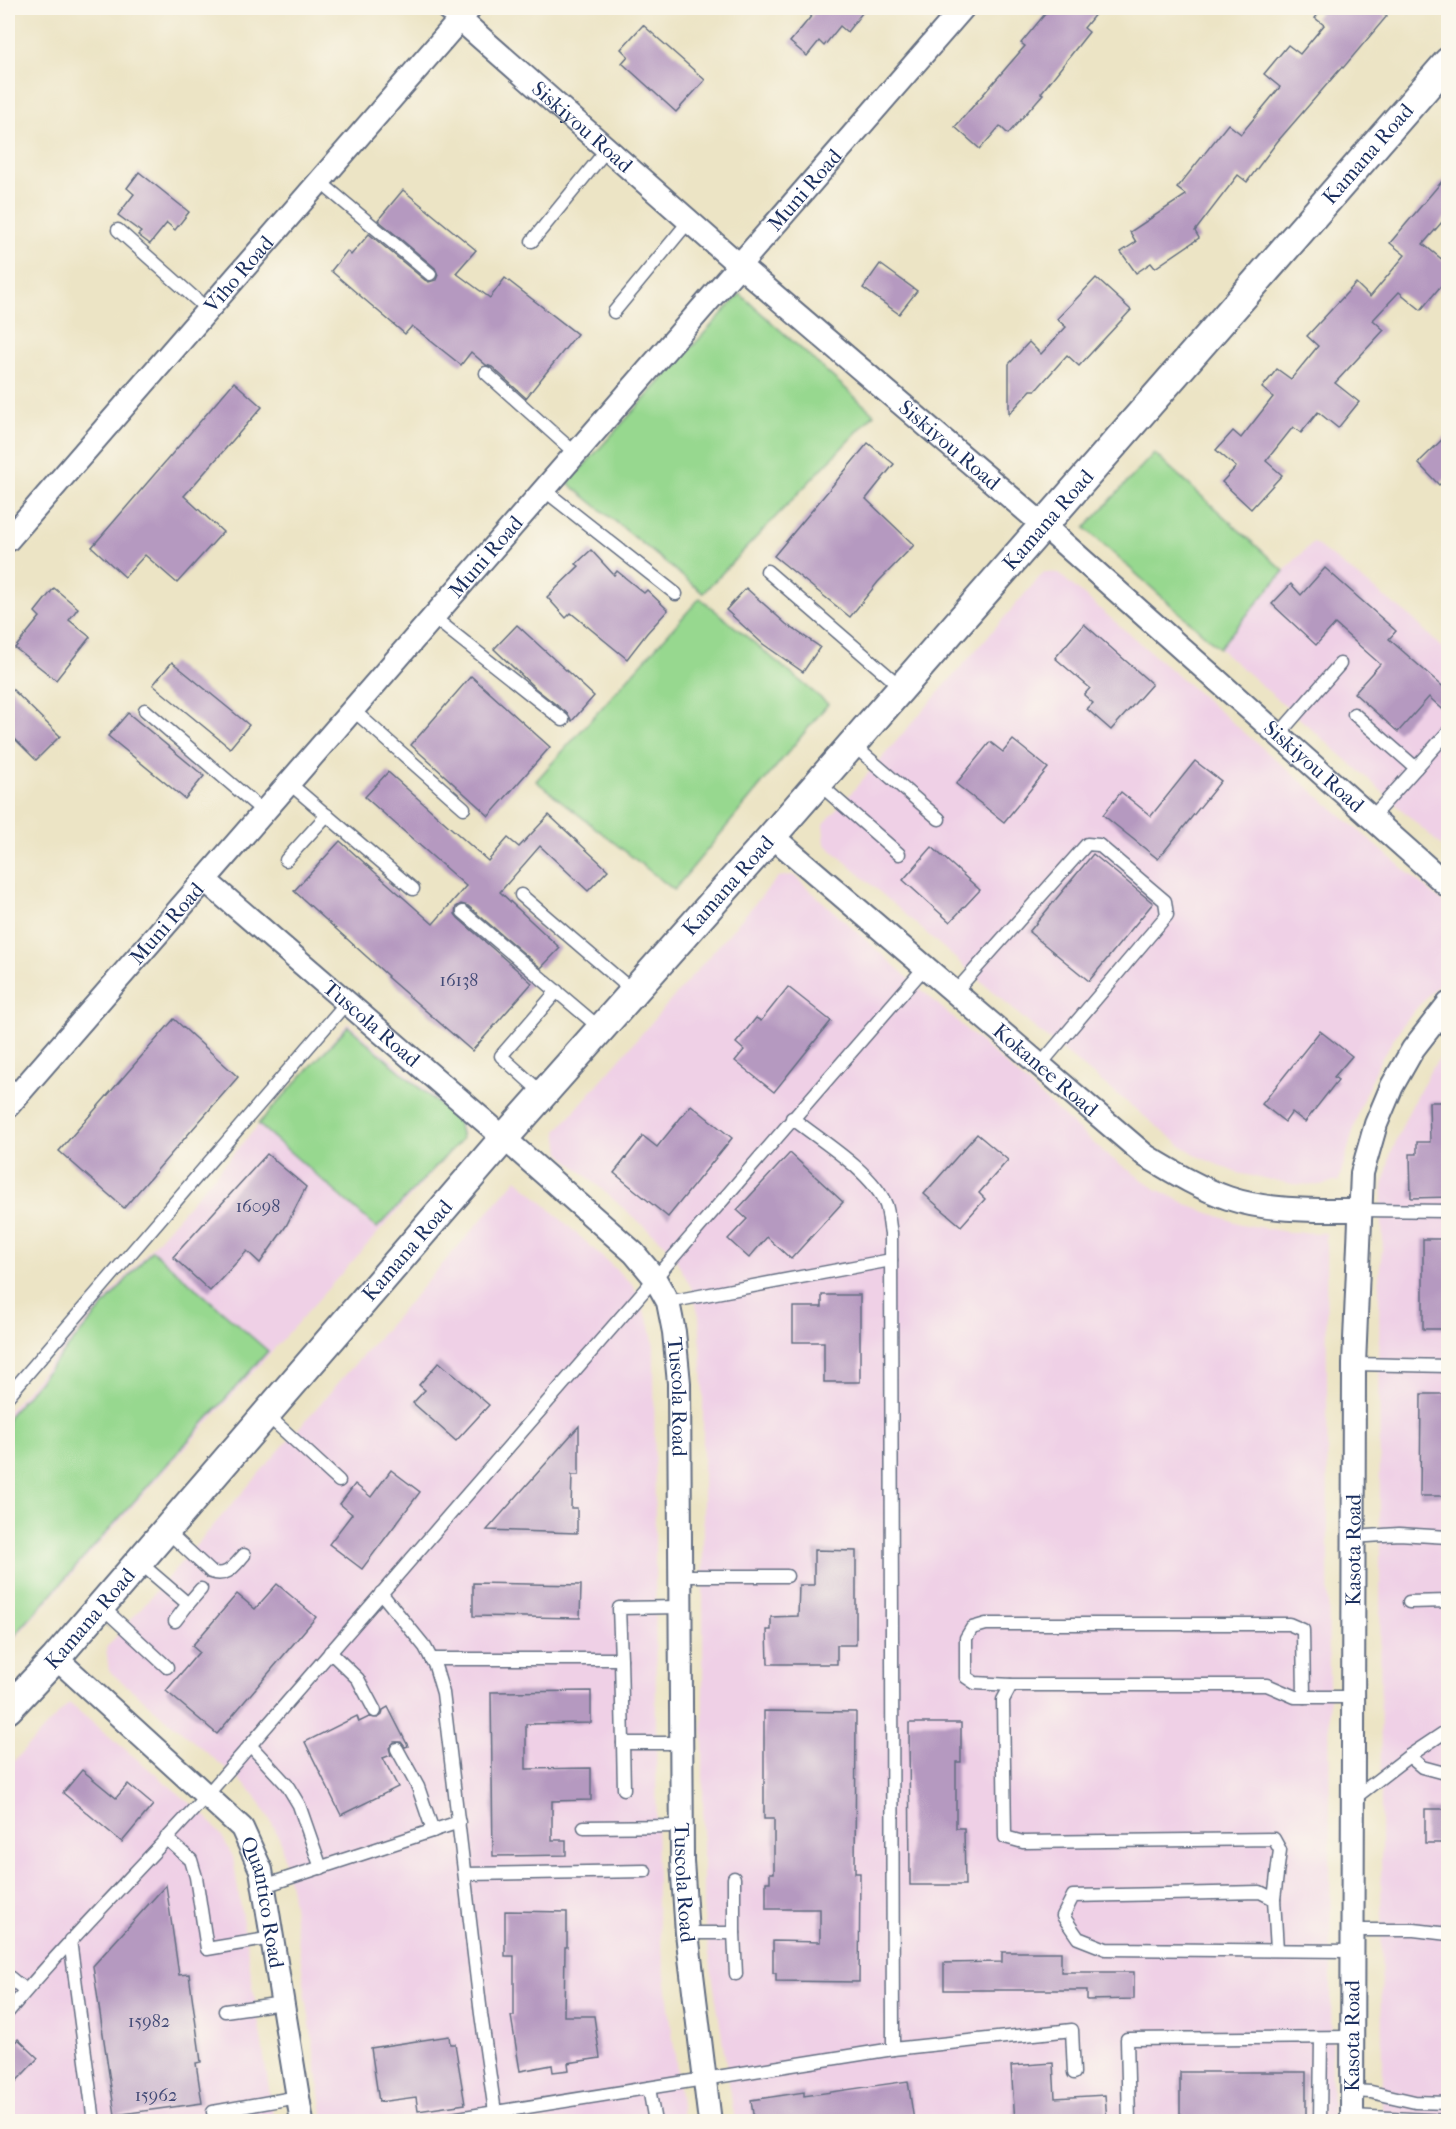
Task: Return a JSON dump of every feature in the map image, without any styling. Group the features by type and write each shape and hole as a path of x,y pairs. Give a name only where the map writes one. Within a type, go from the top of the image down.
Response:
{"street":[{"name":"Muni Road","path":"11,1094 205,880 963,8"},
{"name":"Siskiyou Road","path":"459,11 739,265 1043,525 1447,882"},
{"name":"Viho Road","path":"12,525 208,310 319,181 459,11"},
{"name":"Kamana Road","path":"8,1709 56,1658 504,1138 772,836 1449,62"},
{"name":"Kokanee Road","path":"772,836 1146,1156 1187,1181 1230,1199 1289,1209 1361,1210"},
{"name":"Tuscola Road","path":"205,880 634,1253 654,1277 668,1302 674,1332 679,1383 682,1861 687,1932 710,2121"},
{"name":"Kasota Road","path":"1352,2119 1352,1537 1354,1364 1362,1173 1376,1124 1392,1086 1413,1048 1446,1011"},
{"name":"Quantico Road","path":"56,1658 242,1828 261,1870 302,2121"}],"lane":[{"path":"532,240 608,148"},
{"path":"319,181 430,274"},
{"path":"614,312 690,221"},
{"path":"118,230 208,310"},
{"path":"486,373 575,453"},
{"path":"544,490 676,594"},
{"path":"767,571 901,687"},
{"path":"433,617 563,720"},
{"path":"1279,734 1340,664"},
{"path":"145,710 264,812"},
{"path":"353,710 464,808"},
{"path":"1354,714 1416,768"},
{"path":"1372,817 1449,732"},
{"path":"852,744 939,819"},
{"path":"290,783 412,889"},
{"path":"818,783 899,854"},
{"path":"286,860 327,815"},
{"path":"955,992 1087,844 1099,845 1165,901 1167,915 1040,1065"},
{"path":"521,895 634,992"},
{"path":"463,912 601,1029"},
{"path":"8,2012 70,1940 250,1745 925,967"},
{"path":"544,1095 501,1056 557,991"},
{"path":"8,1396 347,1002"},
{"path":"792,1118 858,1169 881,1196 886,1206 891,1233 893,2049"},
{"path":"1361,1210 1449,1210"},
{"path":"668,1302 891,1260"},
{"path":"1354,1364 1449,1366"},
{"path":"266,1414 339,1481"},
{"path":"166,1530 211,1572 219,1575 227,1573 244,1555"},
{"path":"1352,1537 1399,1534 1449,1537"},
{"path":"139,1562 188,1604"},
{"path":"680,1576 787,1576"},
{"path":"174,1621 201,1589"},
{"path":"381,1593 424,1647 431,1659 443,1693 481,2014 495,2112"},
{"path":"1409,1602 1449,1601"},
{"path":"101,1606 167,1667"},
{"path":"624,1789 619,1608 680,1607"},
{"path":"1304,1697 1303,1630 1289,1624 986,1624 972,1628 966,1638 966,1677 975,1683 1267,1685 1295,1697 1304,1697 1352,1697"},
{"path":"330,1652 357,1679 375,1711"},
{"path":"431,1659 621,1659"},
{"path":"1011,1685 1004,1700 1005,1837 1023,1842 1274,1839 1280,1850 1274,1899 1277,1950"},
{"path":"1352,1801 1409,1756 1449,1730"},
{"path":"623,1743 681,1743"},
{"path":"250,1745 287,1785 299,1805 321,1868"},
{"path":"397,1749 418,1787 433,1831"},
{"path":"1409,1756 1422,1767 1449,1774"},
{"path":"264,1886 459,1822"},
{"path":"584,1827 682,1826"},
{"path":"166,1838 191,1860 196,1876 207,1949 272,1938"},
{"path":"465,1874 645,1871"},
{"path":"734,1878 736,1974"},
{"path":"1274,1899 1260,1892 1073,1896 1063,1916 1078,1938 1106,1949 1277,1950 1414,1930 1449,1934"},
{"path":"687,1932 734,1934"},
{"path":"70,1940 94,2121"},
{"path":"8,1976 25,1990"},
{"path":"225,2010 283,2003"},
{"path":"434,2121 893,2049 1072,2030 1074,2073"},
{"path":"1129,2121 1127,2039 1352,2037"},
{"path":"1320,2121 1321,2038"},
{"path":"650,2088 655,2121"},
{"path":"1352,2091 1371,2092 1415,2102 1449,2103"},
{"path":"213,2112 298,2097"},
{"path":"1352,2119 1449,2121"}],"shaded area":[{"path":"1313,542 1412,618 1448,654 1448,852 1219,648 1284,571"},
{"path":"1044,572 1058,573 1448,907 1448,974 1405,1021 1380,1061 1361,1104 1339,1181 1320,1185 1293,1184 1237,1173 1202,1158 1180,1145 1031,1025 825,844 823,825"},
{"path":"793,875 1107,1155 1156,1189 1195,1208 1241,1224 1287,1232 1326,1233 1332,2121 735,2121 703,1906 703,1385 699,1316 691,1287 670,1249 560,1153 557,1131 778,877"},
{"path":"348,1023 460,1119 463,1138 8,1646 8,1411"},
{"path":"1448,1046 1448,2121 1382,2122 1379,1274 1383,1242 1381,1206 1390,1156 1407,1115 1430,1071"},
{"path":"517,1179 633,1285 650,1325 654,1347 657,1908 683,2121 324,2121 291,1892 280,1840 255,1795 242,1782 109,1671 106,1648"},
{"path":"69,1703 206,1816 223,1838 233,1857 274,2121 8,2121 8,1767"}],"green space":[{"path":"740,294 874,414 703,593 568,483"},
{"path":"1154,453 1284,571 1219,648 1085,528"},
{"path":"700,598 828,704 674,890 536,781"},
{"path":"348,1026 458,1121 462,1139 377,1228 258,1124"},
{"path":"152,1250 268,1351 8,1643 8,1417"}],"building":[{"path":"818,8 866,8 847,32 840,26 824,46 819,41 807,56 790,42"},
{"path":"1050,8 1100,8 1084,28 1089,32 1041,93 1043,94 1008,134 1000,126 980,149 955,127 1025,46 1021,43"},
{"path":"1323,8 1376,8 1387,16 1277,142 1247,182 1238,175 1195,231 1199,238 1155,268 1151,263 1136,273 1121,252 1136,242 1130,232 1186,195 1177,188 1228,124 1241,134 1280,87 1264,74 1288,45 1300,54 1324,25 1315,18"},
{"path":"643,25 705,80 676,112 622,63 628,56 621,49"},
{"path":"139,172 189,212 175,230 167,223 150,244 138,235 141,232 118,215 134,194 127,188"},
{"path":"1449,173 1449,214 1423,244 1449,265 1449,276 1421,310 1399,292 1373,320 1384,330 1335,383 1359,402 1338,428 1318,412 1301,433 1293,427 1266,461 1282,475 1251,509 1222,482 1236,467 1216,450 1233,431 1241,438 1273,397 1262,388 1277,369 1291,379 1318,346 1307,336 1356,283 1370,297 1405,255 1390,243"},
{"path":"403,190 476,250 456,273 490,298 505,278 577,334 526,398 492,367 486,365 471,352 461,365 412,326 405,334 331,271 347,251 351,255 369,234 425,280 429,282 436,280 438,275 435,268 378,220"},
{"path":"880,264 917,291 899,314 863,288"},
{"path":"1096,278 1131,310 1079,366 1067,355 1036,390 1031,390 1009,414 1009,364 1029,342 1041,354 1066,327 1057,319"},
{"path":"234,382 262,407 184,496 223,532 177,583 145,555 125,577 92,547"},
{"path":"1449,433 1449,476 1439,485 1418,463"},
{"path":"868,443 894,464 866,499 914,545 878,582 850,617 774,556"},
{"path":"591,550 614,575 617,571 644,593 647,590 668,610 627,659 571,613 566,618 547,597 579,566 576,564"},
{"path":"1325,568 1396,631 1389,639 1449,692 1449,715 1429,697 1398,732 1354,693 1380,664 1335,624 1316,645 1272,604 1291,584 1301,595"},
{"path":"54,588 78,608 69,620 90,637 56,680 15,648 40,617 35,612"},
{"path":"746,588 786,624 820,647 803,672 763,644 726,610"},
{"path":"1084,624 1152,684 1111,730 1087,709 1093,703 1084,695 1090,688 1055,658"},
{"path":"517,625 594,696 572,721 568,714 535,688 494,649"},
{"path":"172,662 249,725 230,748 153,685"},
{"path":"471,676 550,747 489,816 411,745"},
{"path":"8,685 60,736 36,760 8,732"},
{"path":"128,713 204,776 185,799 108,736"},
{"path":"1013,740 1048,768 1004,822 956,784 990,742 1003,752"},
{"path":"1195,761 1221,781 1158,859 1103,815 1121,792 1151,816"},
{"path":"388,772 488,861 508,838 519,847 549,815 608,870 588,891 540,846 500,892 560,948 541,968 468,906 461,904 456,907 455,914 458,918 532,983 472,1051 294,891 340,841 433,924 466,886 365,797"},
{"path":"932,847 980,890 950,922 903,880"},
{"path":"1093,854 1153,903 1089,981 1029,932"},
{"path":"788,987 831,1021 774,1092 735,1061 744,1050 736,1043 756,1018 761,1021"},
{"path":"174,1019 238,1077 124,1208 59,1151"},
{"path":"1320,1031 1352,1056 1334,1077 1338,1080 1305,1122 1292,1112 1285,1122 1262,1104"},
{"path":"1429,1102 1449,1102 1449,1197 1411,1198 1410,1154 1417,1154 1417,1142 1430,1142"},
{"path":"691,1105 732,1138 668,1217 614,1173 643,1136 657,1147"},
{"path":"977,1134 1008,1160 979,1193 985,1199 961,1226 924,1194"},
{"path":"790,1153 843,1202 791,1259 767,1237 749,1258 728,1239 747,1219 737,1210"},
{"path":"267,1154 306,1187 286,1226 260,1263 247,1251 210,1291 173,1257"},
{"path":"1423,1239 1449,1239 1449,1329 1423,1329"},
{"path":"822,1295 860,1295 860,1382 824,1382 824,1342 793,1342 793,1307 822,1307"},
{"path":"439,1362 489,1405 456,1441 413,1403 425,1390 419,1385"},
{"path":"1421,1394 1449,1394 1449,1496 1420,1496"},
{"path":"579,1426 579,1475 572,1475 571,1508 577,1508 577,1533 487,1530"},
{"path":"391,1470 420,1492 362,1569 329,1544 352,1514 340,1504 355,1484 371,1497"},
{"path":"814,1550 856,1551 856,1645 837,1645 837,1664 768,1664 767,1630 771,1630 771,1617 798,1616 799,1585 814,1585"},
{"path":"473,1583 581,1585 580,1618 473,1616"},
{"path":"277,1584 316,1617 217,1734 166,1691 199,1652 192,1646 237,1594 255,1609"},
{"path":"591,1691 591,1723 526,1724 526,1769 591,1768 591,1800 552,1801 552,1840 566,1840 566,1855 493,1856 491,1692"},
{"path":"388,1707 408,1746 405,1747 401,1742 394,1742 389,1748 391,1755 383,1758 398,1787 341,1815 305,1742 357,1716 359,1722 369,1717 378,1718"},
{"path":"764,1711 856,1712 855,1873 860,1873 859,1982 776,1981 776,1973 773,1973 773,1941 820,1942 820,1909 766,1909 766,1882 770,1882 770,1873 774,1873 774,1819 764,1819"},
{"path":"909,1723 961,1723 961,1762 956,1762 956,1828 964,1828 965,1885 910,1885"},
{"path":"82,1770 116,1798 128,1784 153,1805 122,1842 63,1793"},
{"path":"1425,1809 1449,1809 1449,1843 1425,1843"},
{"path":"166,1885 179,1975 189,1974 201,2062 196,2063 202,2103 115,2115 93,1966"},
{"path":"505,1911 567,1912 564,2016 594,2016 600,2058 568,2063 569,2070 553,2072 552,2065 520,2071 511,2016 514,2016 514,1956 505,1956"},
{"path":"1002,1952 1061,1952 1061,1972 1134,1972 1134,1999 1087,2000 1087,1990 944,1990 944,1963 1002,1962"},
{"path":"449,2036 450,2044 455,2044 465,2104 418,2111 416,2097 379,2102 371,2048"},
{"path":"18,2039 38,2058 8,2090 8,2050"},
{"path":"1053,2063 1055,2098 1105,2095 1107,2121 1015,2121 1011,2066"},
{"path":"1180,2072 1306,2072 1306,2121 1180,2121"},
{"path":"908,2081 914,2121 754,2121 751,2100 804,2092 804,2096"}]}
